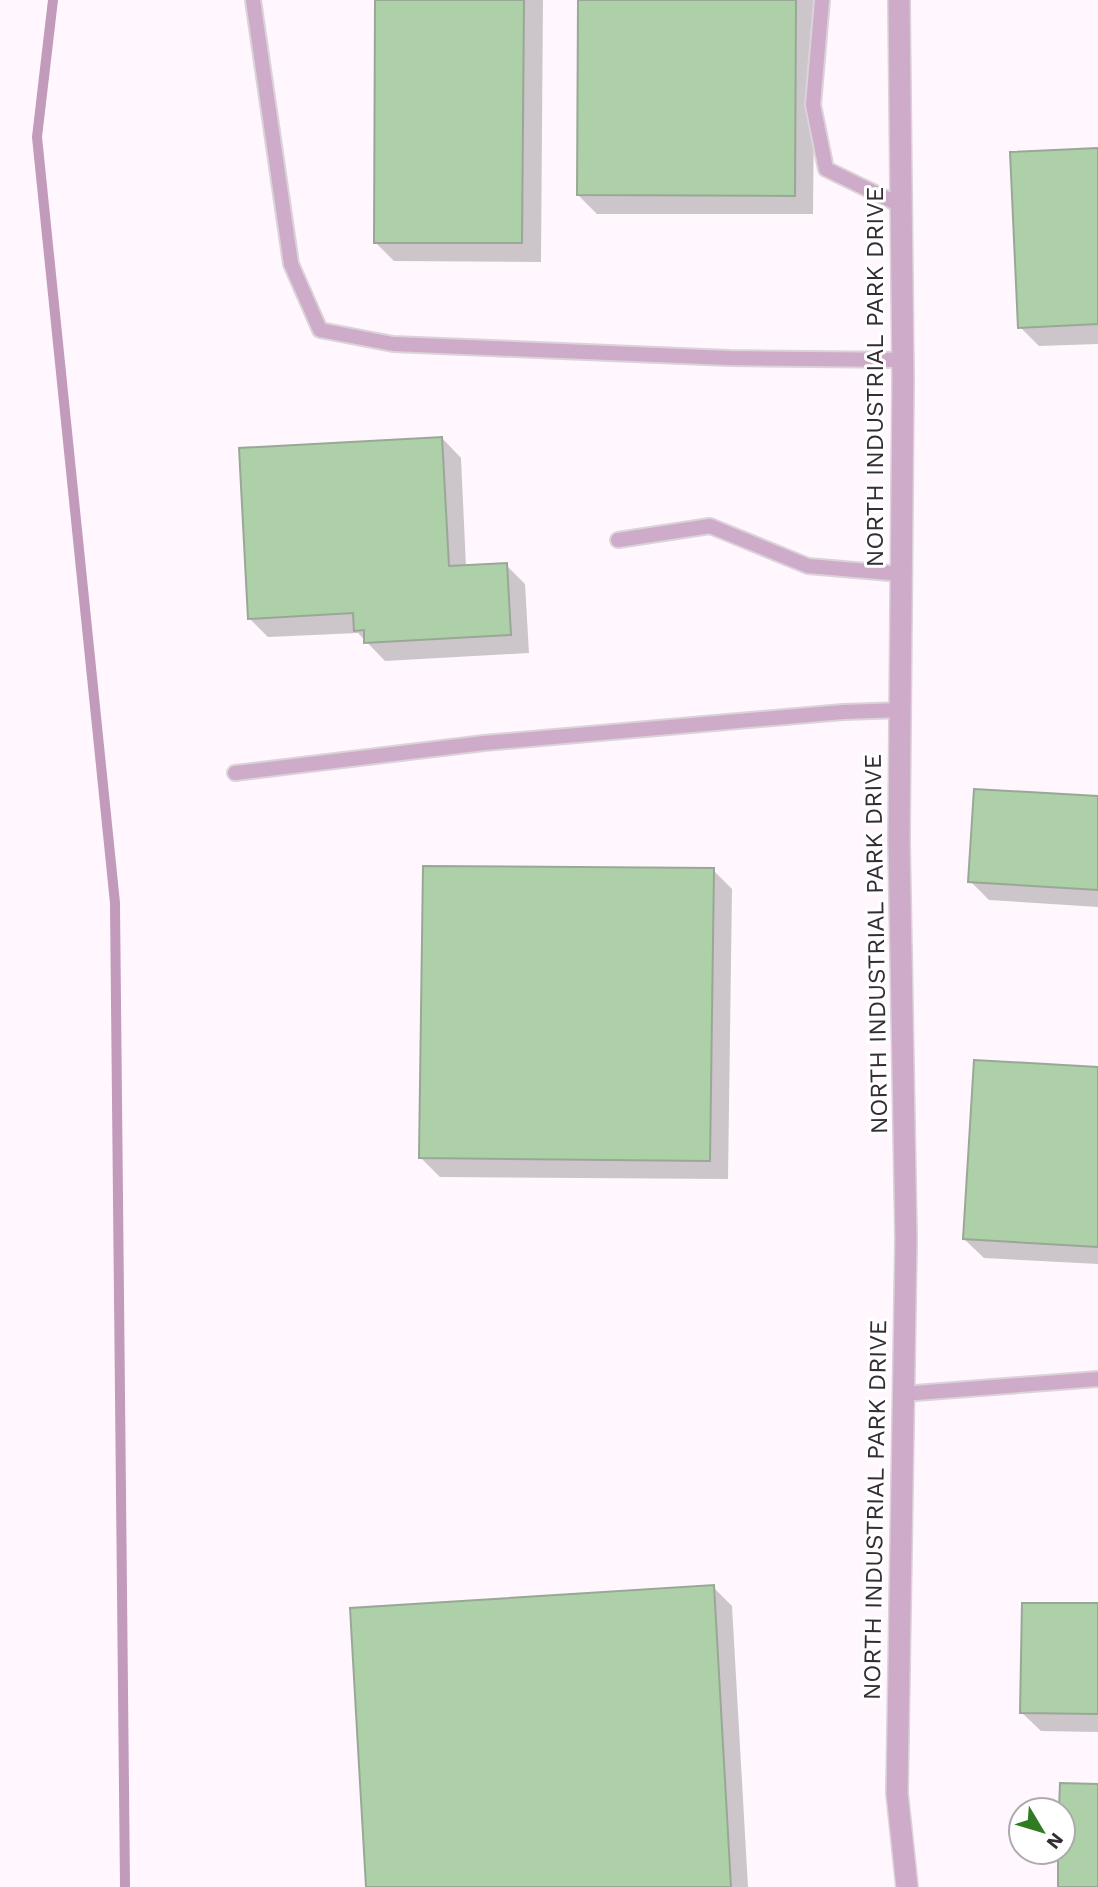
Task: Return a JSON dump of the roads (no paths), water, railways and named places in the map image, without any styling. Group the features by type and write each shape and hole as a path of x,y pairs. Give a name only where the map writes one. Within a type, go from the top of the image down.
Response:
{"street":[{"name":"NORTH INDUSTRIAL PARK DRIVE","path":"899,0 903,360 899,840 906,1239 897,1793 907,1887"}],"lane":[{"path":"253,0 291,264 320,330 393,344 729,358 903,360"},
{"path":"822,0 813,105 825,169 900,205"},
{"path":"618,540 710,526 808,566 902,574"},
{"path":"235,773 484,743 843,712 901,710"},
{"path":"902,1394 1098,1379"}],"waterway":[{"path":"53,0 37,137 115,903 125,1887"}]}
